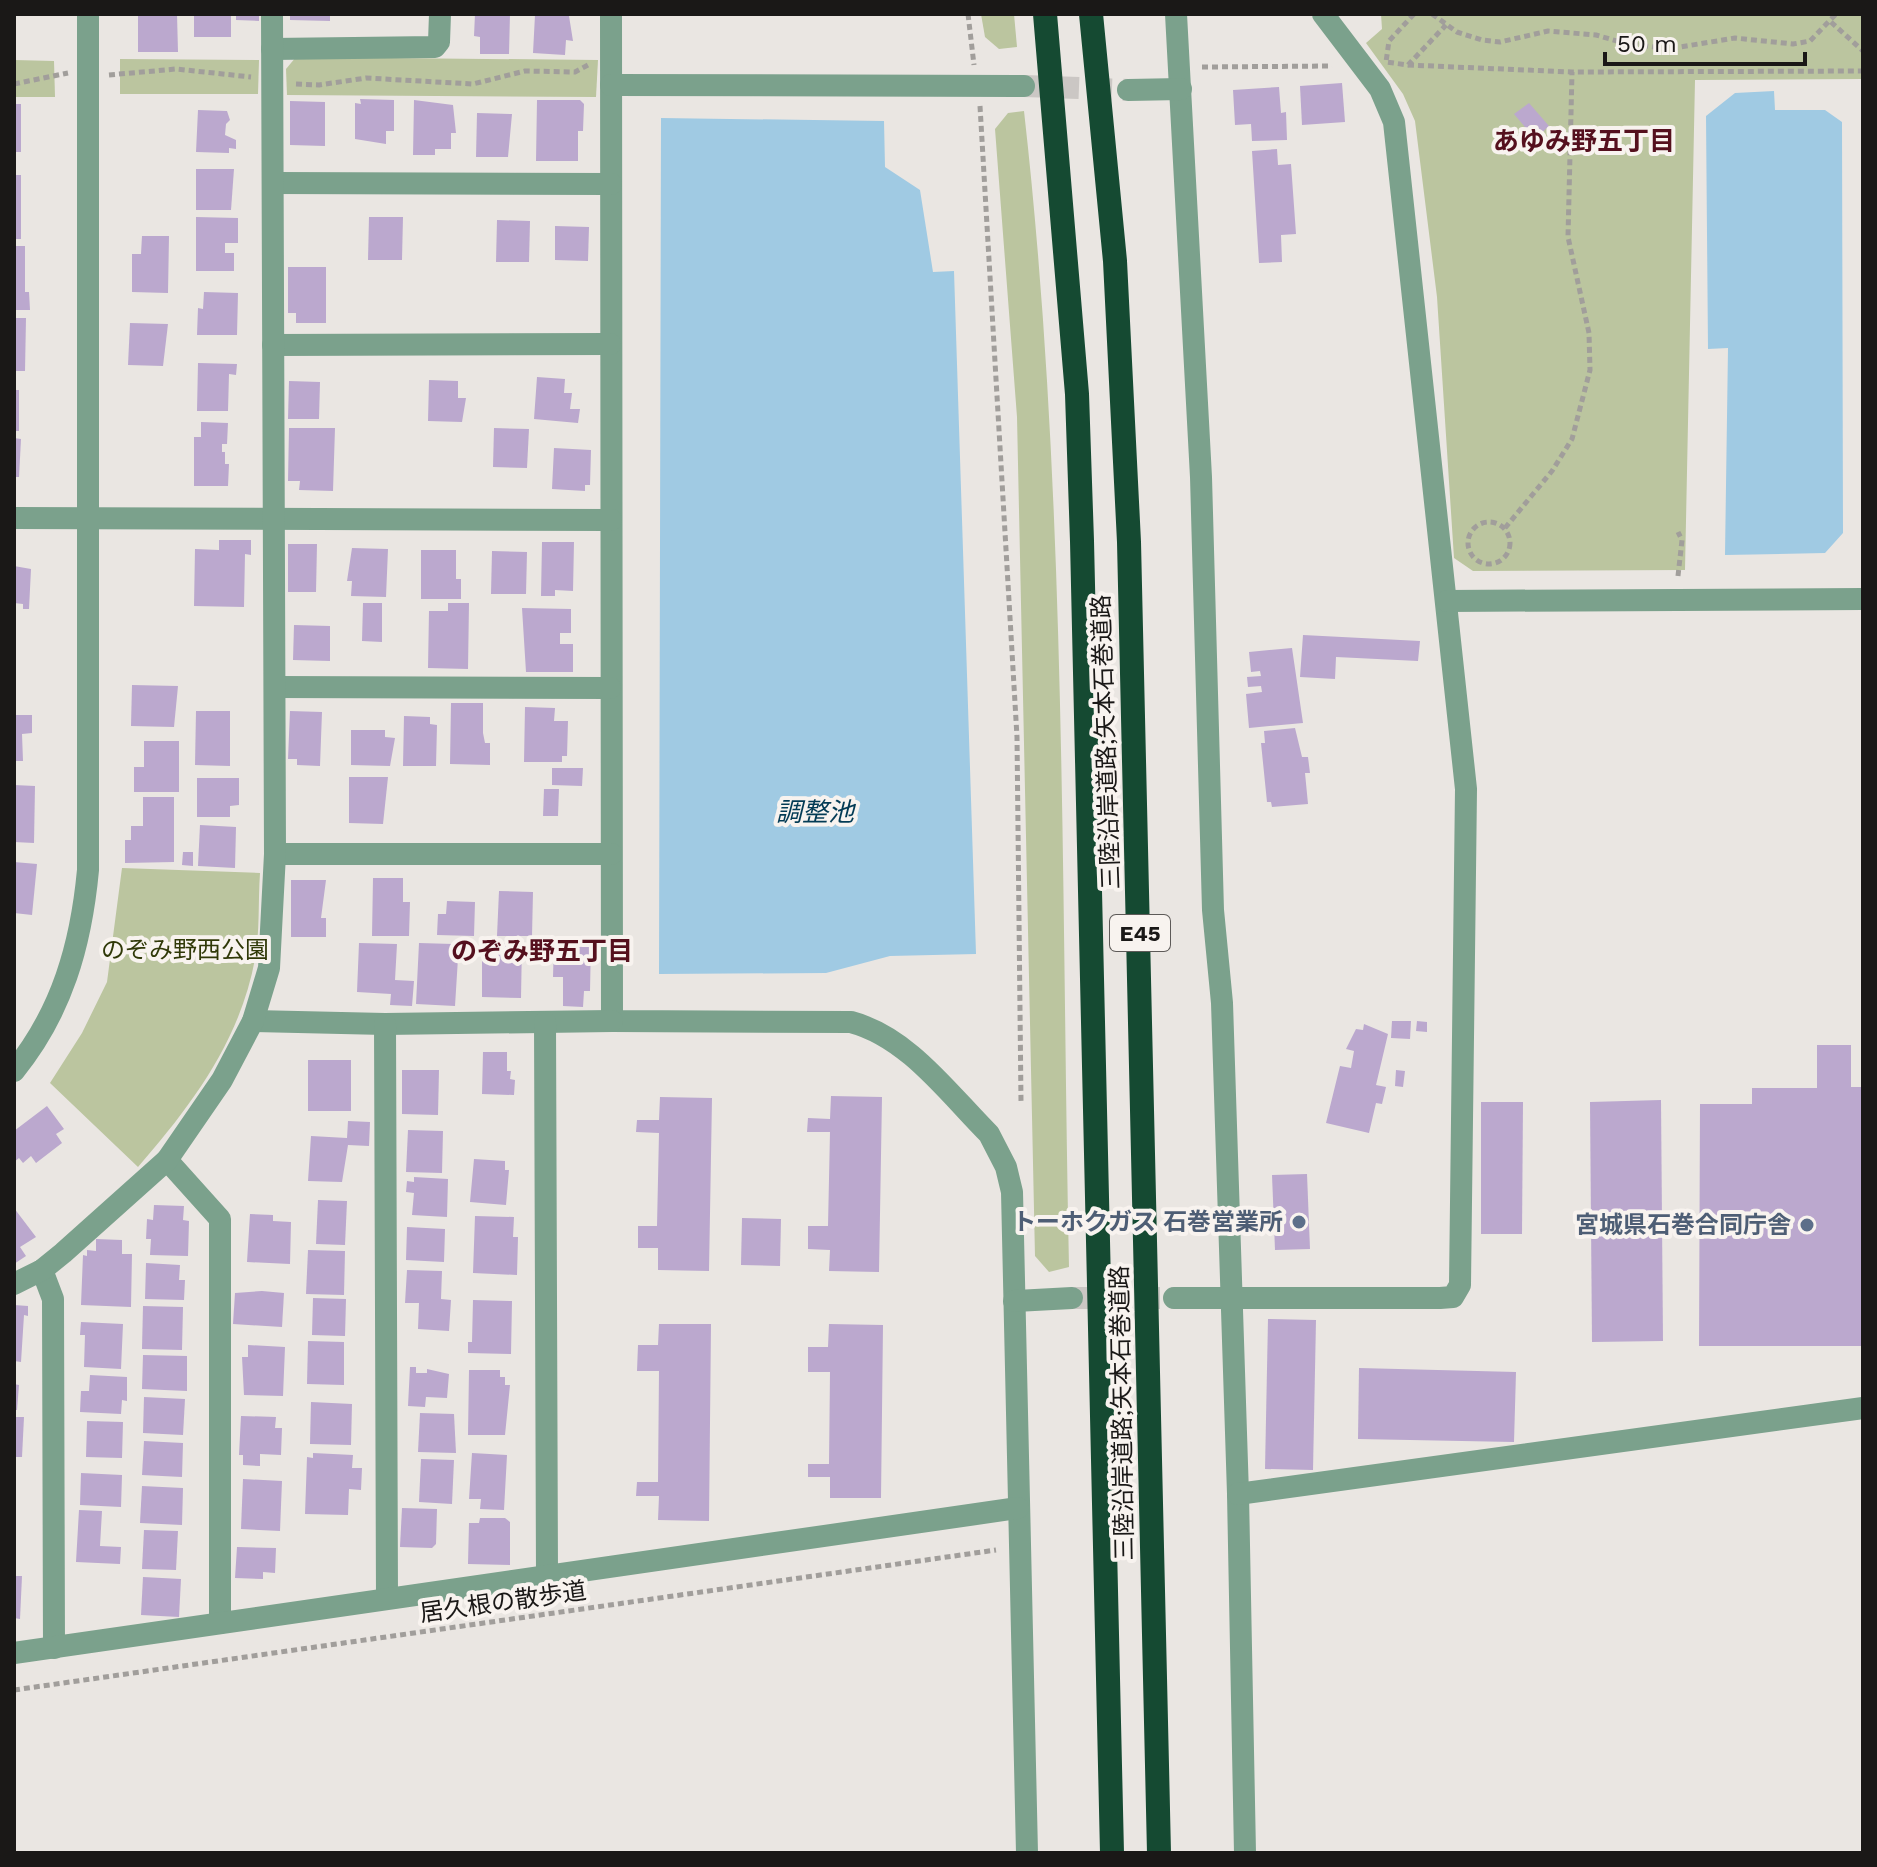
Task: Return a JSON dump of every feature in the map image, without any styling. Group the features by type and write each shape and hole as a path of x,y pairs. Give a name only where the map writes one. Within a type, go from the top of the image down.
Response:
{"highway":[{"name":"三陸沿岸道路;矢本石巻道路","path":"1045,14 1077,394 1112,1853"},
{"name":"三陸沿岸道路;矢本石巻道路","path":"1091,14 1115,261 1129,542 1159,1853"}],"street":[{"path":"14,1071 45,1027 82,929 88,870 88,14"},
{"path":"14,1284 42,1270 167,1160 222,1080 253,1021 269,968 275,854 272,14"},
{"path":"272,49 435,47 439,42 440,14"},
{"path":"611,14 612,1021"},
{"path":"1176,14 1201,477 1212,895 1222,1003 1238,1494 1245,1853"},
{"path":"1174,1298 1440,1298 1453,1297 1460,1285 1466,789 1447,601 1397,141 1386,101 1366,66 1323,14"},
{"path":"611,75 1024,86"},
{"path":"1128,90 1181,78"},
{"path":"275,183 611,184"},
{"path":"273,345 610,344"},
{"path":"14,518 611,520"},
{"path":"1447,601 1863,599"},
{"path":"275,687 610,688"},
{"path":"275,854 611,854"},
{"path":"253,1021 385,1024 851,1022 889,1038 989,1134 998,1149 1012,1192 1027,1853"},
{"path":"545,1022 547,1576"},
{"path":"385,1024 387,1598"},
{"path":"167,1160 220,1219 220,1623"},
{"path":"42,1270 53,1299 54,1648"},
{"path":"1014,1301 1072,1298"},
{"path":"1238,1494 1863,1408"},
{"path":"14,1653 1018,1508"}],"path":[{"path":"968,14 978,87 1017,737 1021,1101"},
{"path":"1414,14 1389,41 1386,62 1572,72 1863,71"},
{"path":"1432,14 1469,37 1500,42 1548,31 1596,35 1624,43 1668,49 1735,38 1793,44 1810,41 1836,14"},
{"path":"1831,22 1863,51"},
{"path":"1408,65 1446,25"},
{"path":"108,75 176,69 274,79 301,86 366,78 473,84 525,71 575,72 589,65 611,75"},
{"path":"1181,78 1366,66"},
{"path":"1505,528 1552,471 1572,439 1590,370 1589,333 1568,237 1572,72"},
{"path":"14,84 70,73"},
{"path":"1485,521 1505,528 1511,540 1507,554 1496,563 1479,561 1468,547 1474,528 1485,521"},
{"path":"1677,577 1682,540 1678,532"},
{"path":"1472,567 1479,561"},
{"name":"居久根の散歩道","path":"14,1690 996,1550"}],"green space":[{"path":"981,14 1014,14 1017,47 999,49 985,37"},
{"path":"1381,14 1863,14 1863,79 1695,80 1685,570 1473,571 1454,558 1437,297 1415,121 1403,94 1366,43 1382,29"},
{"path":"296,57 598,60 596,97 287,95 286,69"},
{"path":"120,59 259,60 258,94 120,94"},
{"path":"14,60 54,61 55,97 14,97"},
{"path":"1024,111 1048,398 1060,688 1069,1267 1049,1272 1035,1256 1017,417 995,129 1008,113"},
{"name":"のぞみ野西公園","path":"122,868 260,873 255,959 238,1018 211,1071 177,1120 138,1167 50,1083 82,1033 107,982"}],"water":[{"path":"1774,91 1775,110 1825,110 1842,122 1843,533 1825,553 1725,555 1728,348 1708,349 1706,116 1735,93"},
{"name":"調整池","path":"661,118 884,121 885,167 920,190 933,272 954,271 976,954 890,956 826,973 659,974"}],"building":[{"path":"138,14 177,14 178,52 138,52"},
{"path":"194,14 231,14 231,37 194,37"},
{"path":"236,14 259,14 259,21 236,20"},
{"path":"290,14 330,14 330,21 290,20"},
{"path":"475,14 510,14 509,54 480,54 480,37 474,36"},
{"path":"535,15 569,16 573,41 566,40 565,55 533,53"},
{"path":"1342,83 1345,122 1302,125 1300,86"},
{"path":"1279,87 1281,113 1286,112 1287,140 1252,141 1251,124 1235,125 1233,90"},
{"path":"360,99 394,100 394,131 386,131 386,144 355,139 355,103 361,104"},
{"path":"414,100 453,105 456,133 451,133 451,149 435,149 435,155 413,155"},
{"path":"537,100 580,100 584,104 583,131 578,131 578,161 536,161"},
{"path":"290,101 325,102 325,146 290,145"},
{"path":"1529,103 1549,126 1535,139 1514,114"},
{"path":"14,104 21,104 21,152 14,152"},
{"path":"198,110 227,111 230,120 226,124 225,135 236,140 236,149 229,148 229,153 196,152"},
{"path":"477,113 512,114 508,157 476,157"},
{"path":"1277,149 1278,165 1291,164 1296,234 1281,235 1282,262 1259,263 1252,151"},
{"path":"196,169 234,169 231,210 196,210"},
{"path":"14,175 21,175 21,239 14,239"},
{"path":"196,217 238,218 238,243 225,243 225,253 234,253 234,271 196,271"},
{"path":"369,217 403,217 402,260 368,260"},
{"path":"497,220 530,221 529,262 496,262"},
{"path":"555,226 589,227 588,261 555,260"},
{"path":"142,236 169,236 168,293 132,292 132,254 141,254"},
{"path":"14,246 25,246 25,292 29,292 30,310 14,310"},
{"path":"288,267 326,267 326,323 296,323 296,313 288,313"},
{"path":"204,292 238,293 237,335 197,335 198,308 203,309"},
{"path":"14,318 26,318 25,371 14,371"},
{"path":"130,323 168,324 163,366 128,365"},
{"path":"198,363 237,364 236,375 229,374 228,411 197,411"},
{"path":"537,377 565,379 564,393 572,393 570,409 580,409 578,423 534,419"},
{"path":"429,380 458,381 458,398 466,398 462,422 428,421"},
{"path":"289,381 320,382 319,419 288,419"},
{"path":"14,390 19,390 19,431 14,431"},
{"path":"201,422 228,423 227,444 222,444 222,452 225,452 225,464 229,464 228,486 194,486 194,437 201,437"},
{"path":"289,428 335,428 333,491 299,490 300,481 288,481"},
{"path":"494,428 529,429 527,468 493,467"},
{"path":"14,438 21,439 19,477 14,477"},
{"path":"554,448 591,450 590,485 585,485 585,491 552,489"},
{"path":"219,540 251,540 251,555 245,554 244,607 194,606 195,549 219,550"},
{"path":"542,542 574,542 573,591 555,590 555,596 541,596"},
{"path":"288,544 317,544 316,592 288,592"},
{"path":"352,548 388,549 386,597 351,596 352,581 347,581"},
{"path":"421,550 456,550 456,579 461,579 461,599 421,599"},
{"path":"492,551 527,552 526,594 491,594"},
{"path":"14,566 31,569 29,609 23,609 23,604 14,603"},
{"path":"363,603 382,603 382,642 362,641"},
{"path":"448,603 469,603 468,669 428,668 429,611 448,611"},
{"path":"522,608 571,609 571,633 560,633 560,644 573,644 573,672 526,672"},
{"path":"294,625 330,626 330,661 293,660"},
{"path":"1303,635 1420,641 1418,661 1336,657 1335,679 1300,677"},
{"path":"1292,648 1303,723 1249,728 1246,694 1262,692 1261,686 1248,687 1247,677 1261,676 1260,671 1251,672 1249,652"},
{"path":"132,685 178,686 174,727 131,726"},
{"path":"451,703 483,703 483,733 485,743 490,743 490,765 450,764"},
{"path":"525,707 555,708 554,721 568,721 567,756 562,756 562,762 524,762"},
{"path":"196,711 230,711 230,766 195,765"},
{"path":"290,711 322,712 320,766 297,765 297,759 288,759"},
{"path":"14,715 32,715 32,733 22,734 23,761 14,761"},
{"path":"404,716 430,717 430,724 437,725 436,766 403,766"},
{"path":"1295,728 1302,757 1308,757 1310,773 1305,773 1308,804 1272,807 1271,802 1267,802 1261,743 1265,743 1264,731"},
{"path":"351,730 385,730 385,737 395,738 390,766 351,765"},
{"path":"144,741 179,741 179,792 134,792 134,767 144,767"},
{"path":"552,768 583,768 582,786 552,785"},
{"path":"349,777 388,777 383,824 349,823"},
{"path":"197,778 239,778 239,805 230,806 230,817 197,817"},
{"path":"14,785 35,786 34,843 14,842"},
{"path":"544,789 559,789 558,816 543,816"},
{"path":"143,797 174,797 174,862 125,863 125,840 131,840 131,826 143,826"},
{"path":"200,825 236,827 235,868 198,866"},
{"path":"183,852 193,852 193,866 182,865"},
{"path":"14,862 37,864 32,915 14,913"},
{"path":"373,878 403,878 403,902 410,902 409,936 372,936"},
{"path":"291,880 326,880 321,918 326,918 326,937 291,937"},
{"path":"499,891 533,892 532,936 497,936"},
{"path":"447,901 475,902 474,936 437,935 438,914 446,914"},
{"path":"554,941 591,941 590,991 584,991 583,1007 563,1006 563,977 553,977"},
{"path":"359,943 397,944 395,980 414,981 412,1006 390,1005 391,994 357,992"},
{"path":"419,943 453,944 452,958 458,958 455,1006 416,1004"},
{"path":"482,943 522,943 521,998 482,997"},
{"path":"1392,1021 1411,1021 1410,1039 1391,1038"},
{"path":"1417,1021 1427,1022 1427,1032 1416,1031"},
{"path":"1364,1024 1388,1034 1376,1085 1386,1087 1382,1104 1376,1103 1369,1133 1326,1123 1340,1066 1351,1068 1354,1051 1346,1049 1356,1029 1363,1030"},
{"name":"宮城県石巻合同庁舎","path":"1817,1045 1851,1045 1851,1087 1863,1087 1863,1346 1699,1346 1700,1104 1752,1104 1752,1088 1817,1088"},
{"path":"483,1052 507,1052 507,1071 511,1071 510,1079 515,1080 514,1095 482,1094"},
{"path":"308,1060 351,1060 351,1111 308,1111"},
{"path":"402,1070 439,1070 438,1115 402,1114"},
{"path":"1396,1070 1405,1071 1403,1087 1395,1086"},
{"path":"831,1096 882,1097 879,1272 829,1271 830,1250 808,1249 808,1226 828,1226 830,1132 807,1132 808,1118 830,1119"},
{"path":"660,1097 712,1098 709,1271 658,1270 658,1248 638,1248 638,1226 657,1226 659,1133 636,1132 637,1120 659,1120"},
{"path":"1661,1100 1663,1341 1592,1342 1590,1102"},
{"path":"1481,1102 1523,1102 1522,1234 1481,1234"},
{"path":"47,1106 64,1129 56,1134 62,1143 36,1163 31,1156 23,1163 19,1158 14,1162 14,1131"},
{"path":"348,1121 370,1122 369,1146 348,1145 342,1182 308,1181 311,1136 347,1138"},
{"path":"408,1130 443,1131 442,1173 406,1172"},
{"path":"474,1159 505,1161 505,1170 509,1170 506,1205 470,1202"},
{"path":"1307,1174 1310,1249 1275,1250 1272,1175"},
{"path":"414,1177 448,1179 447,1217 412,1215 414,1193 406,1192 407,1181 414,1182"},
{"path":"318,1200 347,1201 345,1245 316,1244"},
{"path":"154,1205 184,1206 183,1220 189,1221 188,1256 150,1255 151,1239 146,1239 147,1219 153,1220"},
{"path":"14,1208 36,1237 20,1247 26,1256 14,1264"},
{"path":"250,1214 273,1215 273,1221 291,1222 290,1264 247,1262"},
{"path":"475,1216 514,1217 513,1237 518,1237 517,1275 473,1273"},
{"path":"742,1218 781,1219 780,1266 741,1265"},
{"path":"407,1227 445,1229 444,1262 406,1260"},
{"path":"96,1239 122,1240 122,1254 132,1254 131,1307 81,1305 83,1255 87,1256 87,1250 96,1251"},
{"path":"308,1250 345,1251 344,1295 306,1294"},
{"path":"146,1263 180,1265 179,1280 185,1280 184,1300 145,1299"},
{"path":"407,1270 442,1271 441,1299 451,1300 449,1331 418,1329 419,1303 405,1303"},
{"path":"235,1293 284,1293 282,1327 233,1324"},
{"path":"313,1298 346,1299 345,1336 312,1335"},
{"path":"473,1300 512,1301 511,1354 468,1353 468,1342 472,1342"},
{"path":"14,1305 28,1306 28,1316 24,1315 21,1362 14,1361"},
{"path":"143,1306 183,1307 182,1350 142,1349"},
{"path":"1268,1319 1316,1320 1313,1470 1265,1469"},
{"path":"81,1322 123,1324 121,1369 84,1367 85,1335 80,1335"},
{"path":"659,1324 711,1324 709,1521 658,1520 659,1496 636,1496 637,1482 658,1482 659,1371 637,1371 638,1345 658,1345"},
{"path":"829,1324 883,1325 881,1498 830,1498 830,1477 808,1477 808,1464 829,1464 830,1372 808,1372 808,1347 828,1347"},
{"path":"308,1341 344,1342 344,1385 307,1384"},
{"path":"248,1345 285,1347 283,1396 244,1395 242,1357 248,1357"},
{"path":"143,1355 187,1356 187,1391 142,1389"},
{"path":"410,1367 416,1367 416,1373 427,1373 427,1369 449,1374 447,1398 426,1397 425,1407 408,1406"},
{"path":"1359,1368 1516,1372 1514,1442 1358,1439"},
{"path":"469,1370 500,1370 500,1377 505,1377 505,1385 510,1385 505,1435 468,1435"},
{"path":"90,1375 127,1377 127,1401 122,1400 121,1414 80,1412 81,1391 89,1391"},
{"path":"14,1384 19,1385 17,1410 14,1410"},
{"path":"144,1397 185,1399 183,1435 143,1433"},
{"path":"311,1402 352,1404 351,1445 310,1444"},
{"path":"420,1413 454,1414 456,1453 418,1452"},
{"path":"241,1416 276,1417 275,1428 282,1428 281,1455 260,1454 260,1466 243,1465 243,1455 239,1455"},
{"path":"14,1417 24,1417 22,1457 14,1457"},
{"path":"87,1421 123,1422 122,1458 86,1457"},
{"path":"144,1441 183,1443 182,1477 142,1475"},
{"path":"313,1453 353,1455 352,1468 362,1468 361,1490 349,1489 348,1515 305,1514 307,1457 313,1458"},
{"path":"472,1453 507,1455 504,1510 480,1509 481,1499 469,1499"},
{"path":"421,1459 454,1460 452,1504 419,1502"},
{"path":"81,1473 122,1475 121,1507 80,1505"},
{"path":"243,1479 282,1481 280,1531 241,1529"},
{"path":"142,1486 183,1488 182,1525 140,1523"},
{"path":"402,1508 437,1509 436,1544 432,1548 400,1547"},
{"path":"79,1510 102,1511 100,1546 121,1547 120,1564 76,1562"},
{"path":"480,1518 505,1518 510,1522 510,1565 468,1564 469,1523 479,1523"},
{"path":"144,1530 178,1531 176,1570 142,1569"},
{"path":"237,1547 276,1548 275,1573 263,1572 263,1579 235,1578"},
{"path":"14,1576 22,1576 20,1619 14,1618"},
{"path":"143,1577 181,1579 179,1617 141,1615"}],"tunnel":[{"path":"1024,86 1128,90"},
{"path":"1072,1298 1174,1298"}],"place":[{"name":"トーホクガス 石巻営業所","path":"1299,1222"},
{"name":"宮城県石巻合同庁舎","path":"1807,1225"}],"district":[{"name":"あゆみ野五丁目","path":"1584,141"},
{"name":"のぞみ野五丁目","path":"542,951"}]}
